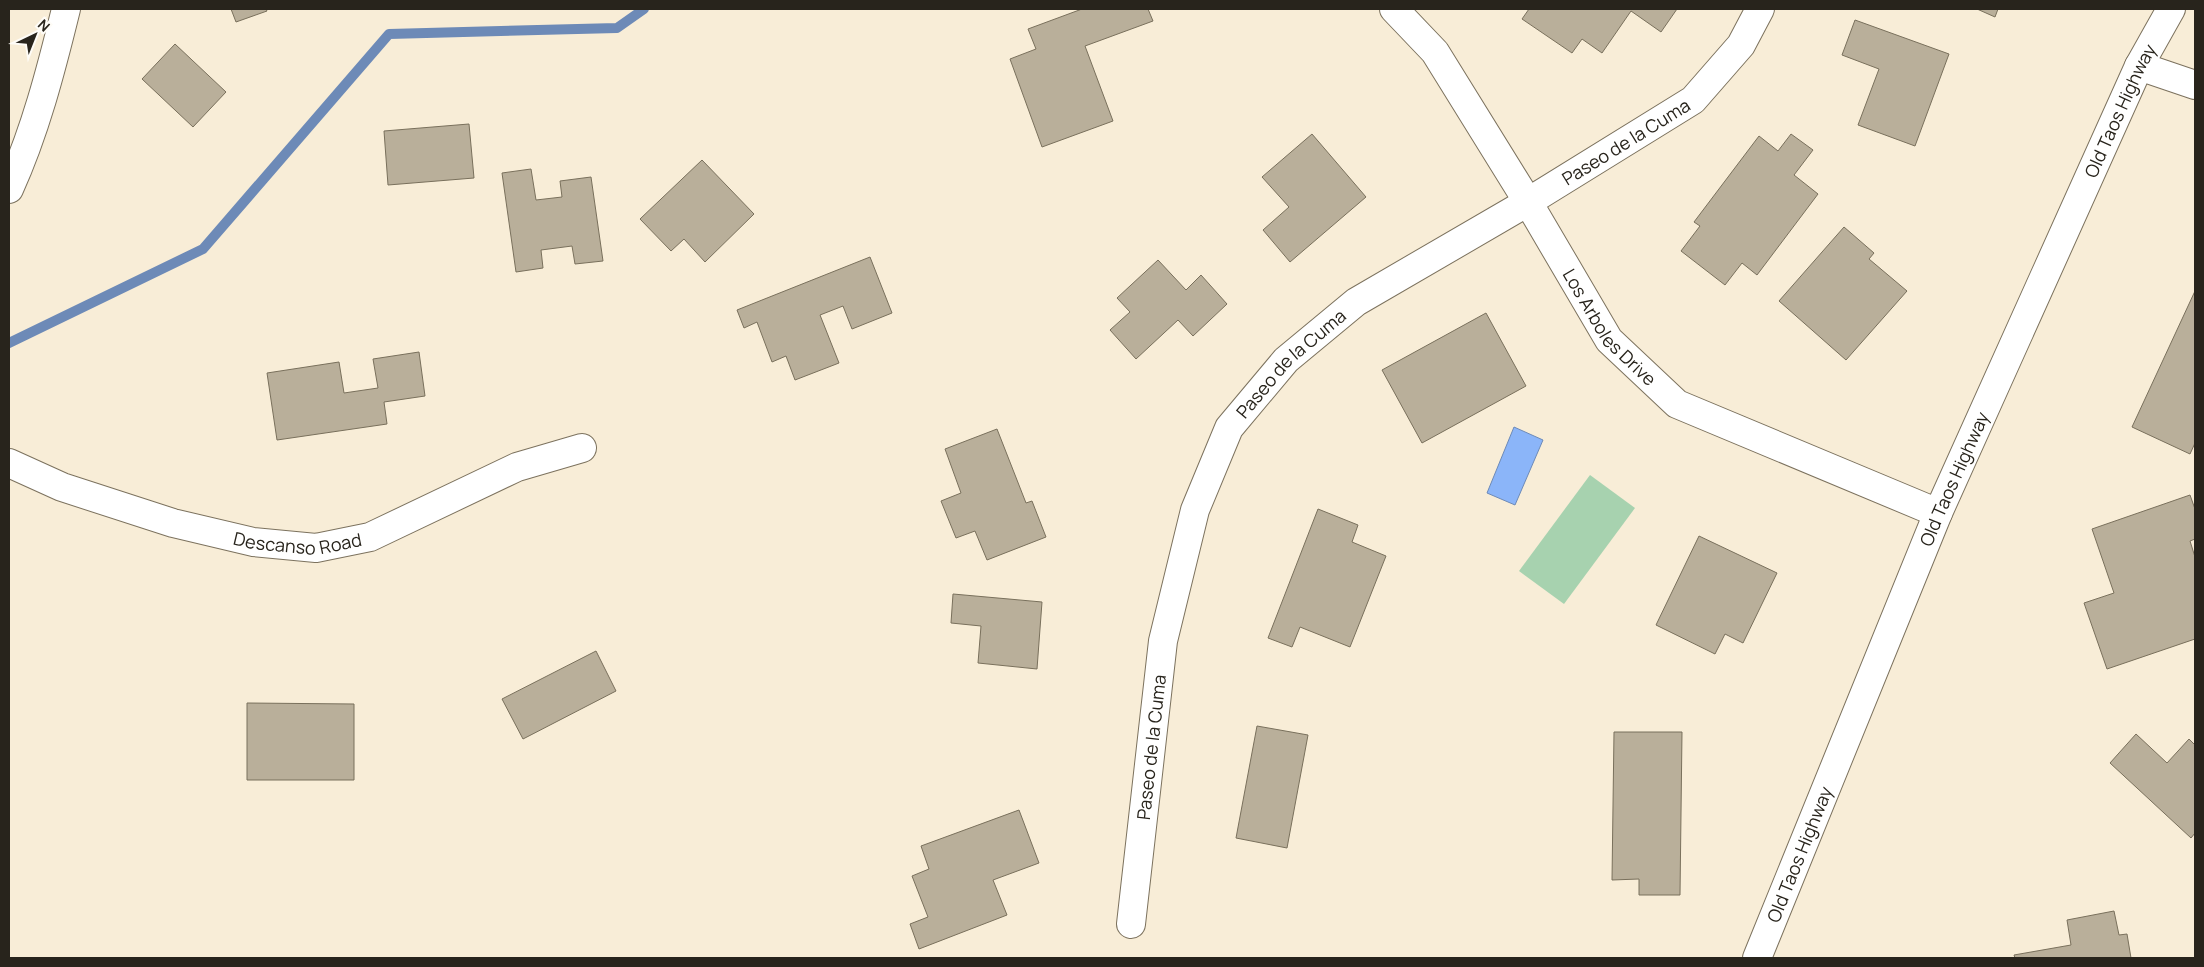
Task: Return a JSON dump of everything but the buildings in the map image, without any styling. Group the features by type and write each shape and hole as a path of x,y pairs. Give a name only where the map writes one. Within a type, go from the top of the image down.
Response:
{"street":[{"path":"9,189 40,106 66,9"},
{"name":"Los Arboles Drive","path":"1394,9 1435,52 1528,202 1609,340 1677,404 1938,513"},
{"name":"Paseo de la Cuma","path":"1131,924 1162,641 1195,510 1229,428 1286,360 1356,302 1528,202 1694,100 1742,45 1760,9"},
{"name":"Old Taos Highway","path":"1757,958 1938,513 2139,66 2170,9"},
{"path":"2139,66 2195,85"},
{"name":"Descanso Road","path":"9,463 62,487 173,523 253,542 316,548 370,537 517,467 582,448"}],"green space":[{"path":"1590,475 1635,508 1564,604 1519,571"}],"water":[{"path":"1514,427 1543,440 1515,505 1487,493"}],"waterway":[{"path":"9,343 203,249 389,34 617,28 644,9"}]}
